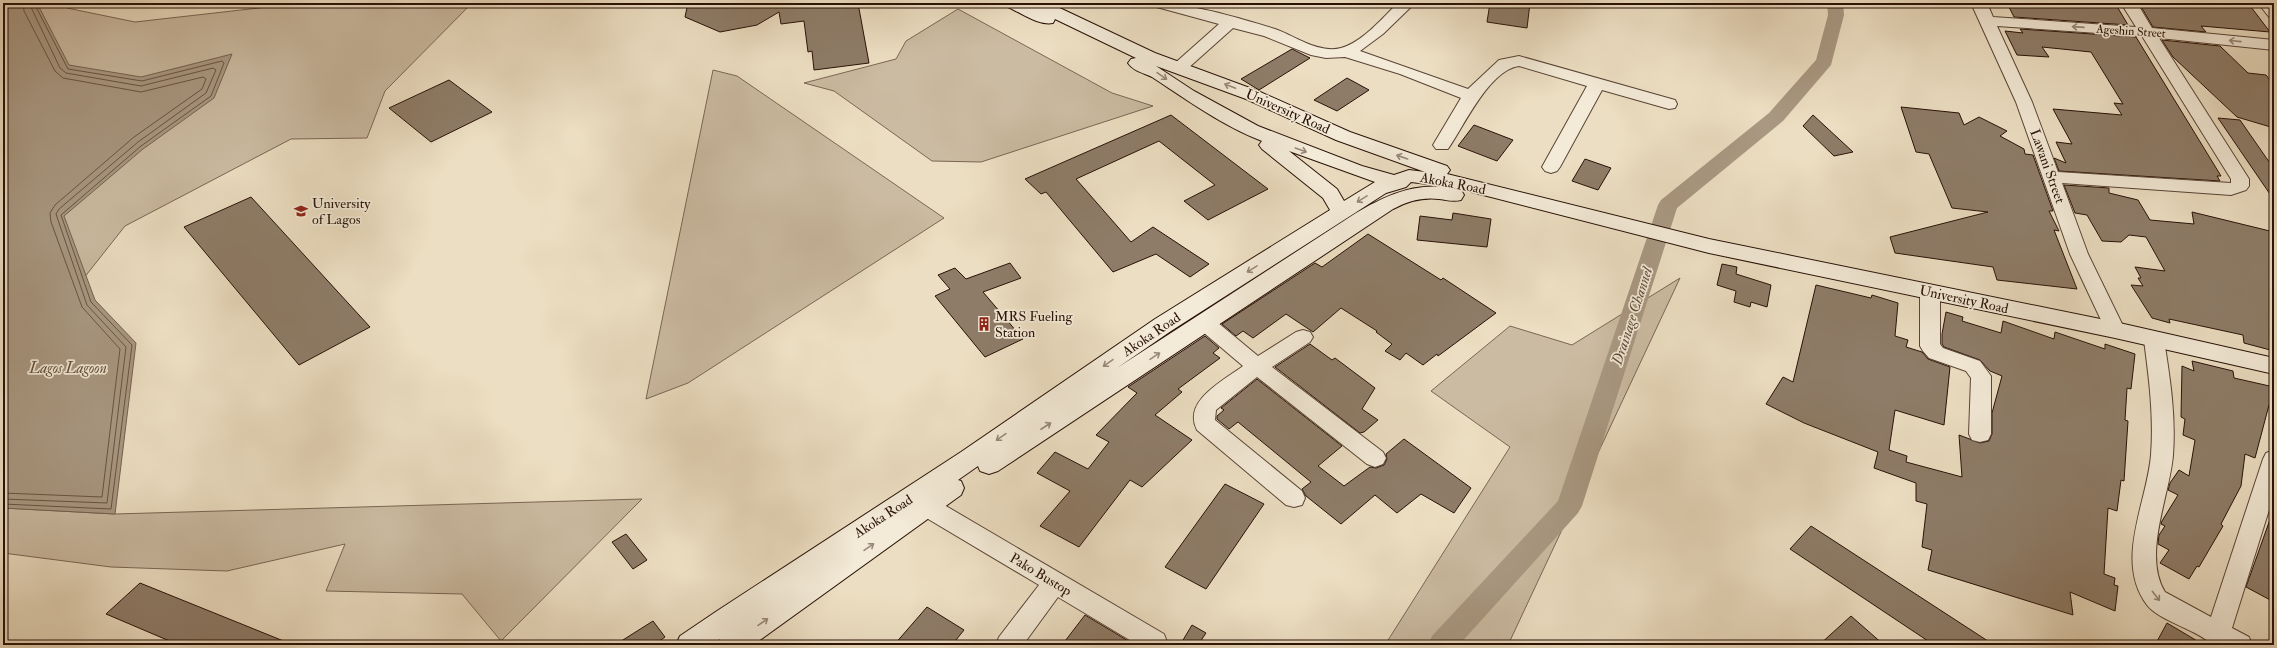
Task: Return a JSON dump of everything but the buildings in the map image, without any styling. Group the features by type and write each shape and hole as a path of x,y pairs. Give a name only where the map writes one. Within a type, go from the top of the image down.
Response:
{"main road":[{"path":"1014,3 1157,73 1188,96 1218,110 1251,130 1330,194 1341,212"},
{"name":"University Road","path":"1036,3 1106,38 1252,95 1343,136 1546,204"},
{"path":"1218,110 1239,115 1251,111 1257,103 1252,95"},
{"path":"1251,130 1347,167 1393,182 1448,194 1654,232"},
{"path":"1343,136 1378,158 1384,165 1393,182 1392,193 1387,204"},
{"name":"Akoka Road","path":"690,645 733,614 970,459 1164,325 1341,212 1393,182 1409,176 1452,181 1654,232"},
{"path":"731,645 926,506 1204,322 1387,204 1409,194 1421,192 1448,194"},
{"name":"University Road","path":"1654,232 1709,246 2115,330 2274,366"}],"street":[{"path":"1158,3 1271,34 1319,52 1333,54 1347,52 1359,45 1407,3"},
{"name":"Lawani Street","path":"1979,3 2024,102 2079,254 2115,330"},
{"path":"2052,177 2231,189 2240,186 2240,179 2129,3"},
{"path":"2266,3 2274,14"},
{"name":"Ageshin Street","path":"1987,21 2148,32 2274,45"},
{"path":"1180,67 1229,23"},
{"path":"1347,52 1406,71 1471,96"},
{"path":"1442,145 1471,96 1505,63 1519,61 1669,104"},
{"path":"1551,167 1597,83"},
{"path":"1930,292 1930,346 1936,353 1973,366 1981,376 1980,434"},
{"path":"1204,322 1222,339 1375,458"},
{"path":"1294,498 1205,424 1204,416 1206,406 1257,366 1303,337"},
{"path":"2154,340 2163,408 2162,456 2143,560 2150,589 2156,599 2166,606 2240,645"},
{"path":"2218,634 2274,459"},
{"name":"Pako Bustop","path":"926,506 1155,642"},
{"path":"1008,645 1055,582"}],"shaded area":[{"path":"3,3 71,3 67,8 135,22 303,3 472,3 385,91 367,138 291,139 125,226 65,302"},
{"path":"958,9 1112,93 1153,106 981,162 932,161 834,91 804,83 896,59 906,41"},
{"path":"713,70 737,76 944,218 688,383 646,399"},
{"path":"1680,278 1508,645 1385,645 1510,447 1431,391 1510,326 1572,345"},
{"path":"642,499 501,641 462,594 326,591 345,544 227,571 111,567 3,553 3,508 115,514"}],"water":[{"name":"Lagos Lagoon","path":"3,3 37,3 69,65 141,77 232,54 214,98 143,149 64,216 95,300 136,343 115,514 3,508"}],"waterway":[{"name":"Drainage Channel","path":"1442,645 1569,506 1638,292 1668,205 1776,117 1825,61 1836,15 1835,3"}],"place":[{"name":"University of Lagos","path":"301,211"},
{"name":"MRS Fueling Station","path":"984,324"}]}
